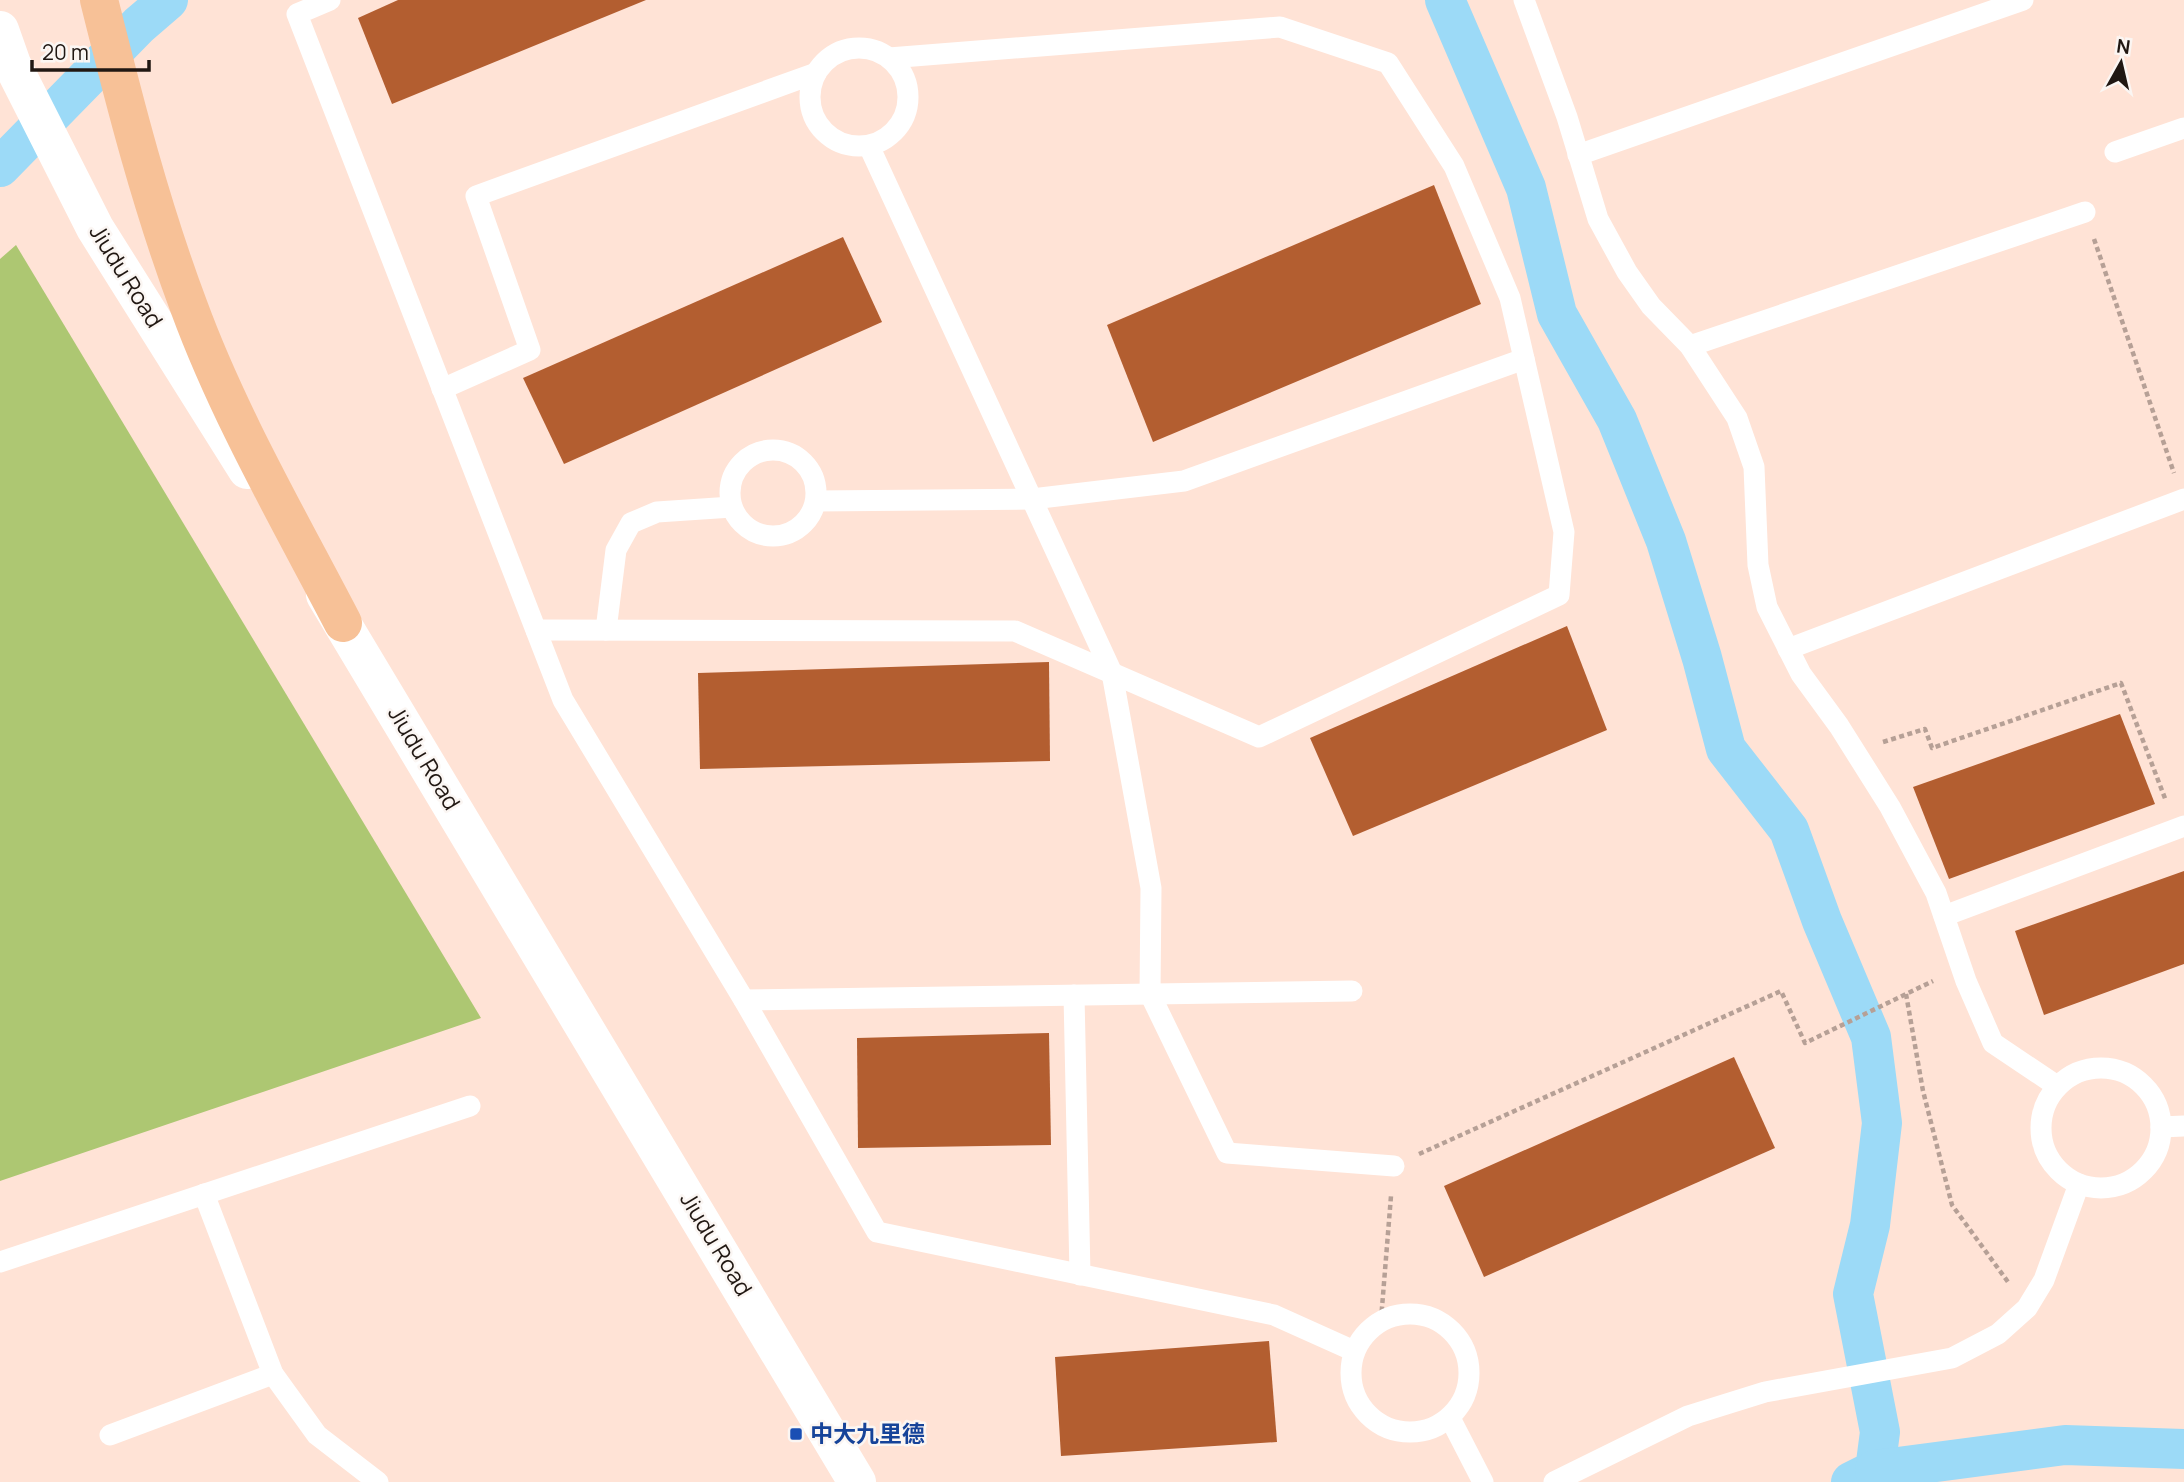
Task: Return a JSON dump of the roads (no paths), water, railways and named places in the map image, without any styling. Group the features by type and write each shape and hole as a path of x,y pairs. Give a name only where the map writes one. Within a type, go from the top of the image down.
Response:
{"highway":[{"path":"99,0 155,211 189,309 232,408 343,623"}],"street":[{"name":"Jiudu Road","path":"4,53 95,228 343,623 857,1482"}],"lane":[{"path":"330,0 297,14 563,699 744,1000 877,1233 1274,1315 1354,1351"},
{"path":"1524,0 1567,117 1598,219 1627,272 1651,306 1690,346 1737,418 1754,467 1758,565 1767,607 1801,674 1890,807 1936,893 1961,967 1993,1043 2057,1086"},
{"path":"1578,155 2023,0"},
{"path":"537,630 1015,631 1259,737 1559,595 1564,532 1510,298 1454,166 1388,63 1280,27 889,58"},
{"path":"857,47 874,50 889,58 901,69 909,100 905,116 897,130 884,140 869,146 853,147 838,142 825,133 815,120 810,104 810,89 816,73 826,60 841,51 857,47"},
{"path":"442,389 530,349 476,196 816,73"},
{"path":"2115,152 2184,128"},
{"path":"869,146 1112,673 1151,888 1150,994 1227,1153 1394,1166"},
{"path":"1690,346 2085,212"},
{"path":"816,501 1032,499 1184,481 1524,359"},
{"path":"778,450 803,462 816,487 816,501 811,514 803,525 790,533 762,535 738,520 732,507 731,486 739,466 763,451 778,450"},
{"path":"1788,649 2184,499"},
{"path":"606,630 616,550 631,523 657,512 732,507"},
{"path":"1944,916 2180,828"},
{"path":"744,1000 1352,990"},
{"path":"1074,995 1080,1275"},
{"path":"2092,1068 2113,1069 2132,1076 2147,1090 2158,1107 2161,1127 2159,1146 2149,1164 2136,1178 2118,1187 2098,1189 2079,1184 2062,1175 2055,1167 2041,1142 2040,1122 2045,1103 2057,1086 2073,1074 2092,1068"},
{"path":"0,1262 470,1107"},
{"path":"2161,1127 2184,1126"},
{"path":"1554,1482 1688,1416 1765,1392 1952,1358 1998,1334 2026,1308 2044,1280 2079,1184"},
{"path":"204,1194 272,1374 317,1435 371,1481"},
{"path":"1401,1314 1421,1315 1439,1321 1454,1333 1465,1349 1469,1376 1461,1404 1450,1418 1434,1428 1415,1433 1396,1431 1377,1423 1362,1409 1353,1391 1350,1371 1354,1351 1365,1333 1381,1320 1401,1314"},
{"path":"110,1435 272,1374"},
{"path":"1450,1418 1483,1482"}],"waterway":[{"path":"0,167 139,25 168,0"},
{"path":"1445,0 1526,188 1557,314 1617,420 1666,541 1702,658 1726,749 1789,830 1822,921 1871,1037 1882,1123 1870,1225 1853,1294 1880,1432 1875,1470 1851,1482"},
{"path":"1875,1470 2065,1445 2184,1449"}],"place":[{"name":"中大九里德","path":"796,1434"}]}
